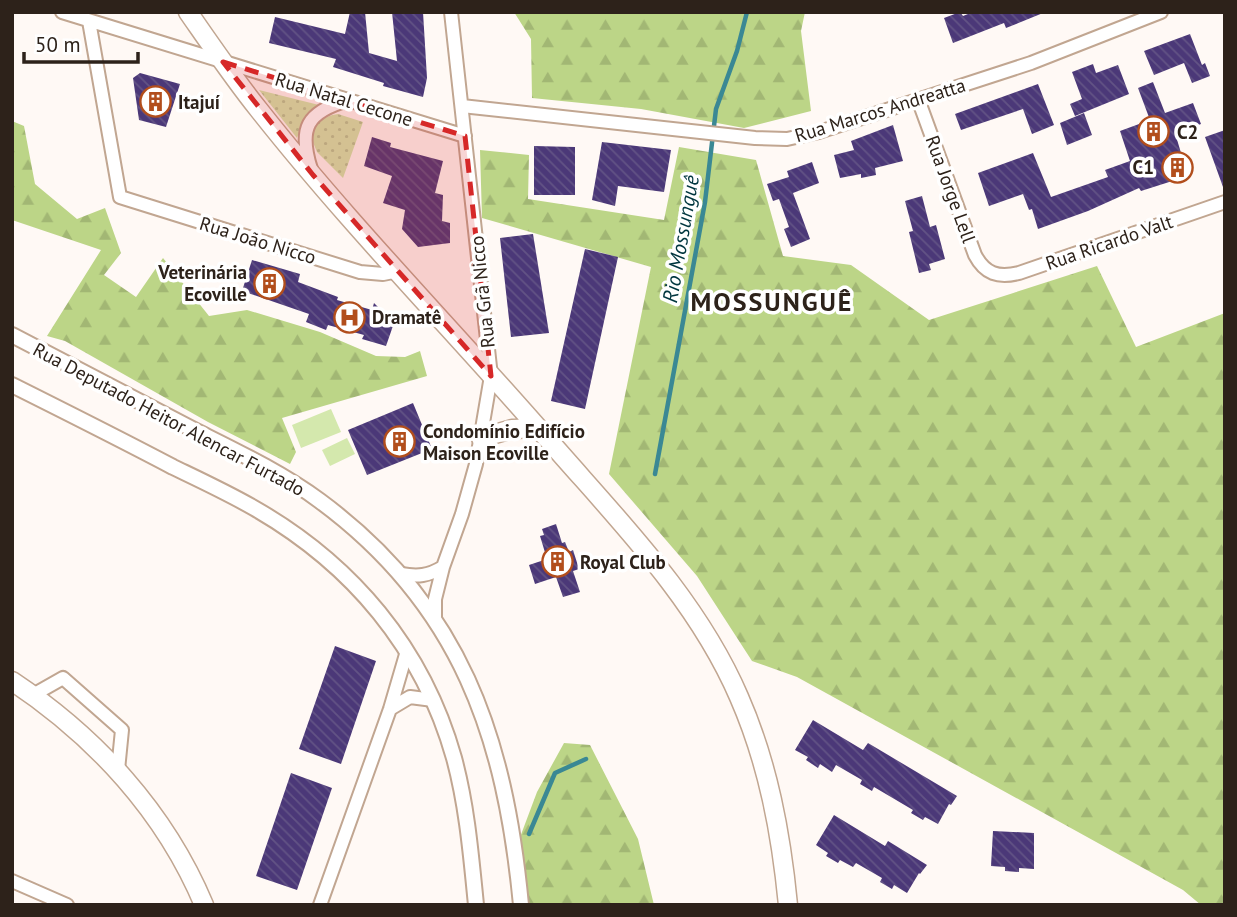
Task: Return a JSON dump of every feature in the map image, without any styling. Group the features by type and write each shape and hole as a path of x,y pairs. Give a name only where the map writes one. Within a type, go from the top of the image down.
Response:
{"main road":[{"path":"188,12 257,108 313,175 538,428 663,573 691,611 721,660 740,699 762,759 777,818 789,905"},
{"path":"481,438 512,429 538,428"},
{"path":"12,681 72,727 118,770 165,830 204,905"}],"street":[{"name":"Rua Natal Cecone","path":"62,12 466,136"},
{"name":"Rua Grã Nicco","path":"435,618 435,599 443,567 470,490 491,376 451,12"},
{"name":"Rua Marcos Andreatta","path":"462,106 724,135 772,139 802,136 1060,52 1161,12"},
{"name":"Rua João Nicco","path":"89,21 120,197 360,272 383,274 398,271"},
{"name":"Rua Jorge Lell","path":"918,99 975,255 985,270 992,274"},
{"path":"313,175 305,145 308,124 321,110 348,100"},
{"name":"Rua Ricardo Valt","path":"992,274 1000,276 1019,273 1225,202"},
{"name":"Rua Deputado Heitor Alencar Furtado","path":"12,335 291,482 348,522 401,574 435,618 460,661 473,691 499,765 509,811 521,905"},
{"name":"Rua Deputado Heitor Alencar Furtado","path":"12,385 253,508 321,554 359,588 393,629 433,700 460,781 468,826 476,905"},
{"path":"401,574 425,576 443,567"},
{"path":"320,905 390,709 407,652"},
{"path":"33,695 63,678 112,721 122,730 118,770"},
{"path":"390,709 410,697 433,700"},
{"path":"12,881 66,905"}],"highlighted area":[{"path":"223,62 465,136 491,376 313,175"}],"green space":[{"path":"514,12 805,12 801,31 811,111 744,128 641,109 532,98 531,39"},
{"path":"259,90 319,105 303,122 297,138"},
{"path":"338,114 363,122 343,178 317,152 312,140 320,122"},
{"path":"12,121 24,126 35,184 77,219 105,208 121,253 104,275 136,297 163,258 209,316 247,310 320,332 376,356 405,357 420,351 427,376 282,418 296,452 290,464 208,422 65,341 47,336 101,250 12,220"},
{"path":"679,147 756,160 783,256 851,265 929,320 1097,266 1136,347 1225,313 1225,905 1201,905 1183,890 797,677 752,661 697,576 609,474 651,267 482,218 480,150 529,155 528,199 664,220"},
{"path":"331,409 341,432 301,448 292,425"},
{"path":"347,438 355,454 330,466 322,450"},
{"path":"564,743 590,745 638,839 654,905 528,905 516,848 537,792"}],"building":[{"path":"350,12 365,12 369,53 397,61 392,12 423,12 427,78 423,97 383,86 384,83 333,67 336,59 269,43 275,17 345,34"},
{"path":"960,12 963,16 973,12 1043,13 1006,28 1004,23 953,43 944,18"},
{"path":"1190,34 1202,65 1205,63 1210,76 1192,83 1184,63 1154,75 1144,51"},
{"path":"1093,64 1096,73 1118,65 1129,94 1075,116 1070,104 1082,99 1072,72"},
{"name":"Itajuí","path":"140,73 180,84 166,127 139,120 133,78"},
{"path":"1153,82 1165,113 1193,103 1201,124 1175,133 1188,176 1141,191 1139,188 1088,211 1038,229 1032,209 1029,210 1023,194 989,206 978,173 1033,153 1051,197 1108,177 1105,170 1130,161 1120,131 1150,120 1138,88"},
{"path":"1038,84 1054,125 1032,134 1023,109 961,130 955,114"},
{"path":"1084,113 1092,135 1067,145 1060,123"},
{"path":"893,125 903,161 875,168 876,175 861,178 861,174 840,178 834,155 854,150 851,141"},
{"path":"1225,130 1225,187 1223,187 1205,137"},
{"path":"372,137 391,143 390,147 443,161 435,193 443,195 442,221 450,223 450,243 418,247 402,229 405,210 383,203 392,176 364,166"},
{"path":"602,142 671,150 664,192 618,186 615,206 592,200"},
{"path":"534,146 575,147 575,195 534,195"},
{"path":"812,162 819,183 793,193 810,239 791,247 784,229 789,227 779,199 773,201 767,184 789,177 787,171"},
{"path":"922,196 930,227 936,225 945,259 929,264 931,270 919,273 909,232 913,231 905,201"},
{"path":"533,234 549,333 511,337 500,238"},
{"path":"585,249 618,257 585,409 551,401"},
{"path":"252,260 300,274 298,282 338,297 337,300 372,310 374,303 394,323 386,346 362,339 364,335 328,325 326,330 306,322 309,314 242,291"},
{"name":"Condomínio Edifício Maison Ecoville","path":"413,403 432,449 367,475 348,430"},
{"name":"Royal Club","path":"556,524 562,543 565,542 569,552 573,550 579,569 573,571 580,592 563,597 556,577 535,584 529,565 547,559 540,536 544,535 542,529"},
{"path":"335,646 376,661 341,764 299,749"},
{"path":"813,720 863,750 868,743 957,796 951,805 949,804 938,824 925,817 923,820 911,813 913,810 874,787 872,791 860,784 862,780 836,765 832,772 820,764 818,768 806,760 808,757 795,750"},
{"path":"291,773 332,788 297,890 256,876"},
{"path":"834,815 885,846 888,841 927,865 907,893 894,885 892,889 880,882 882,878 856,863 853,867 826,856 828,853 816,845"},
{"path":"993,831 1034,833 1034,869 1019,868 1019,872 991,866"}],"waterway":[{"name":"Rio Mossunguê","path":"655,474 705,202 716,109 737,51 747,12"},
{"name":"Rio Mossunguê","path":"529,834 555,773 586,759"}],"place":[{"name":"Itajuí","path":"155,102"},
{"name":"C2","path":"1154,132"},
{"name":"C1","path":"1177,167"},
{"name":"Veterinária Ecoville","path":"270,283"},
{"name":"Dramatê","path":"349,317"},
{"name":"Condomínio Edifício Maison Ecoville","path":"400,442"},
{"name":"Royal Club","path":"557,562"}],"district":[{"name":"MOSSUNGUÊ","path":"772,302"}]}
